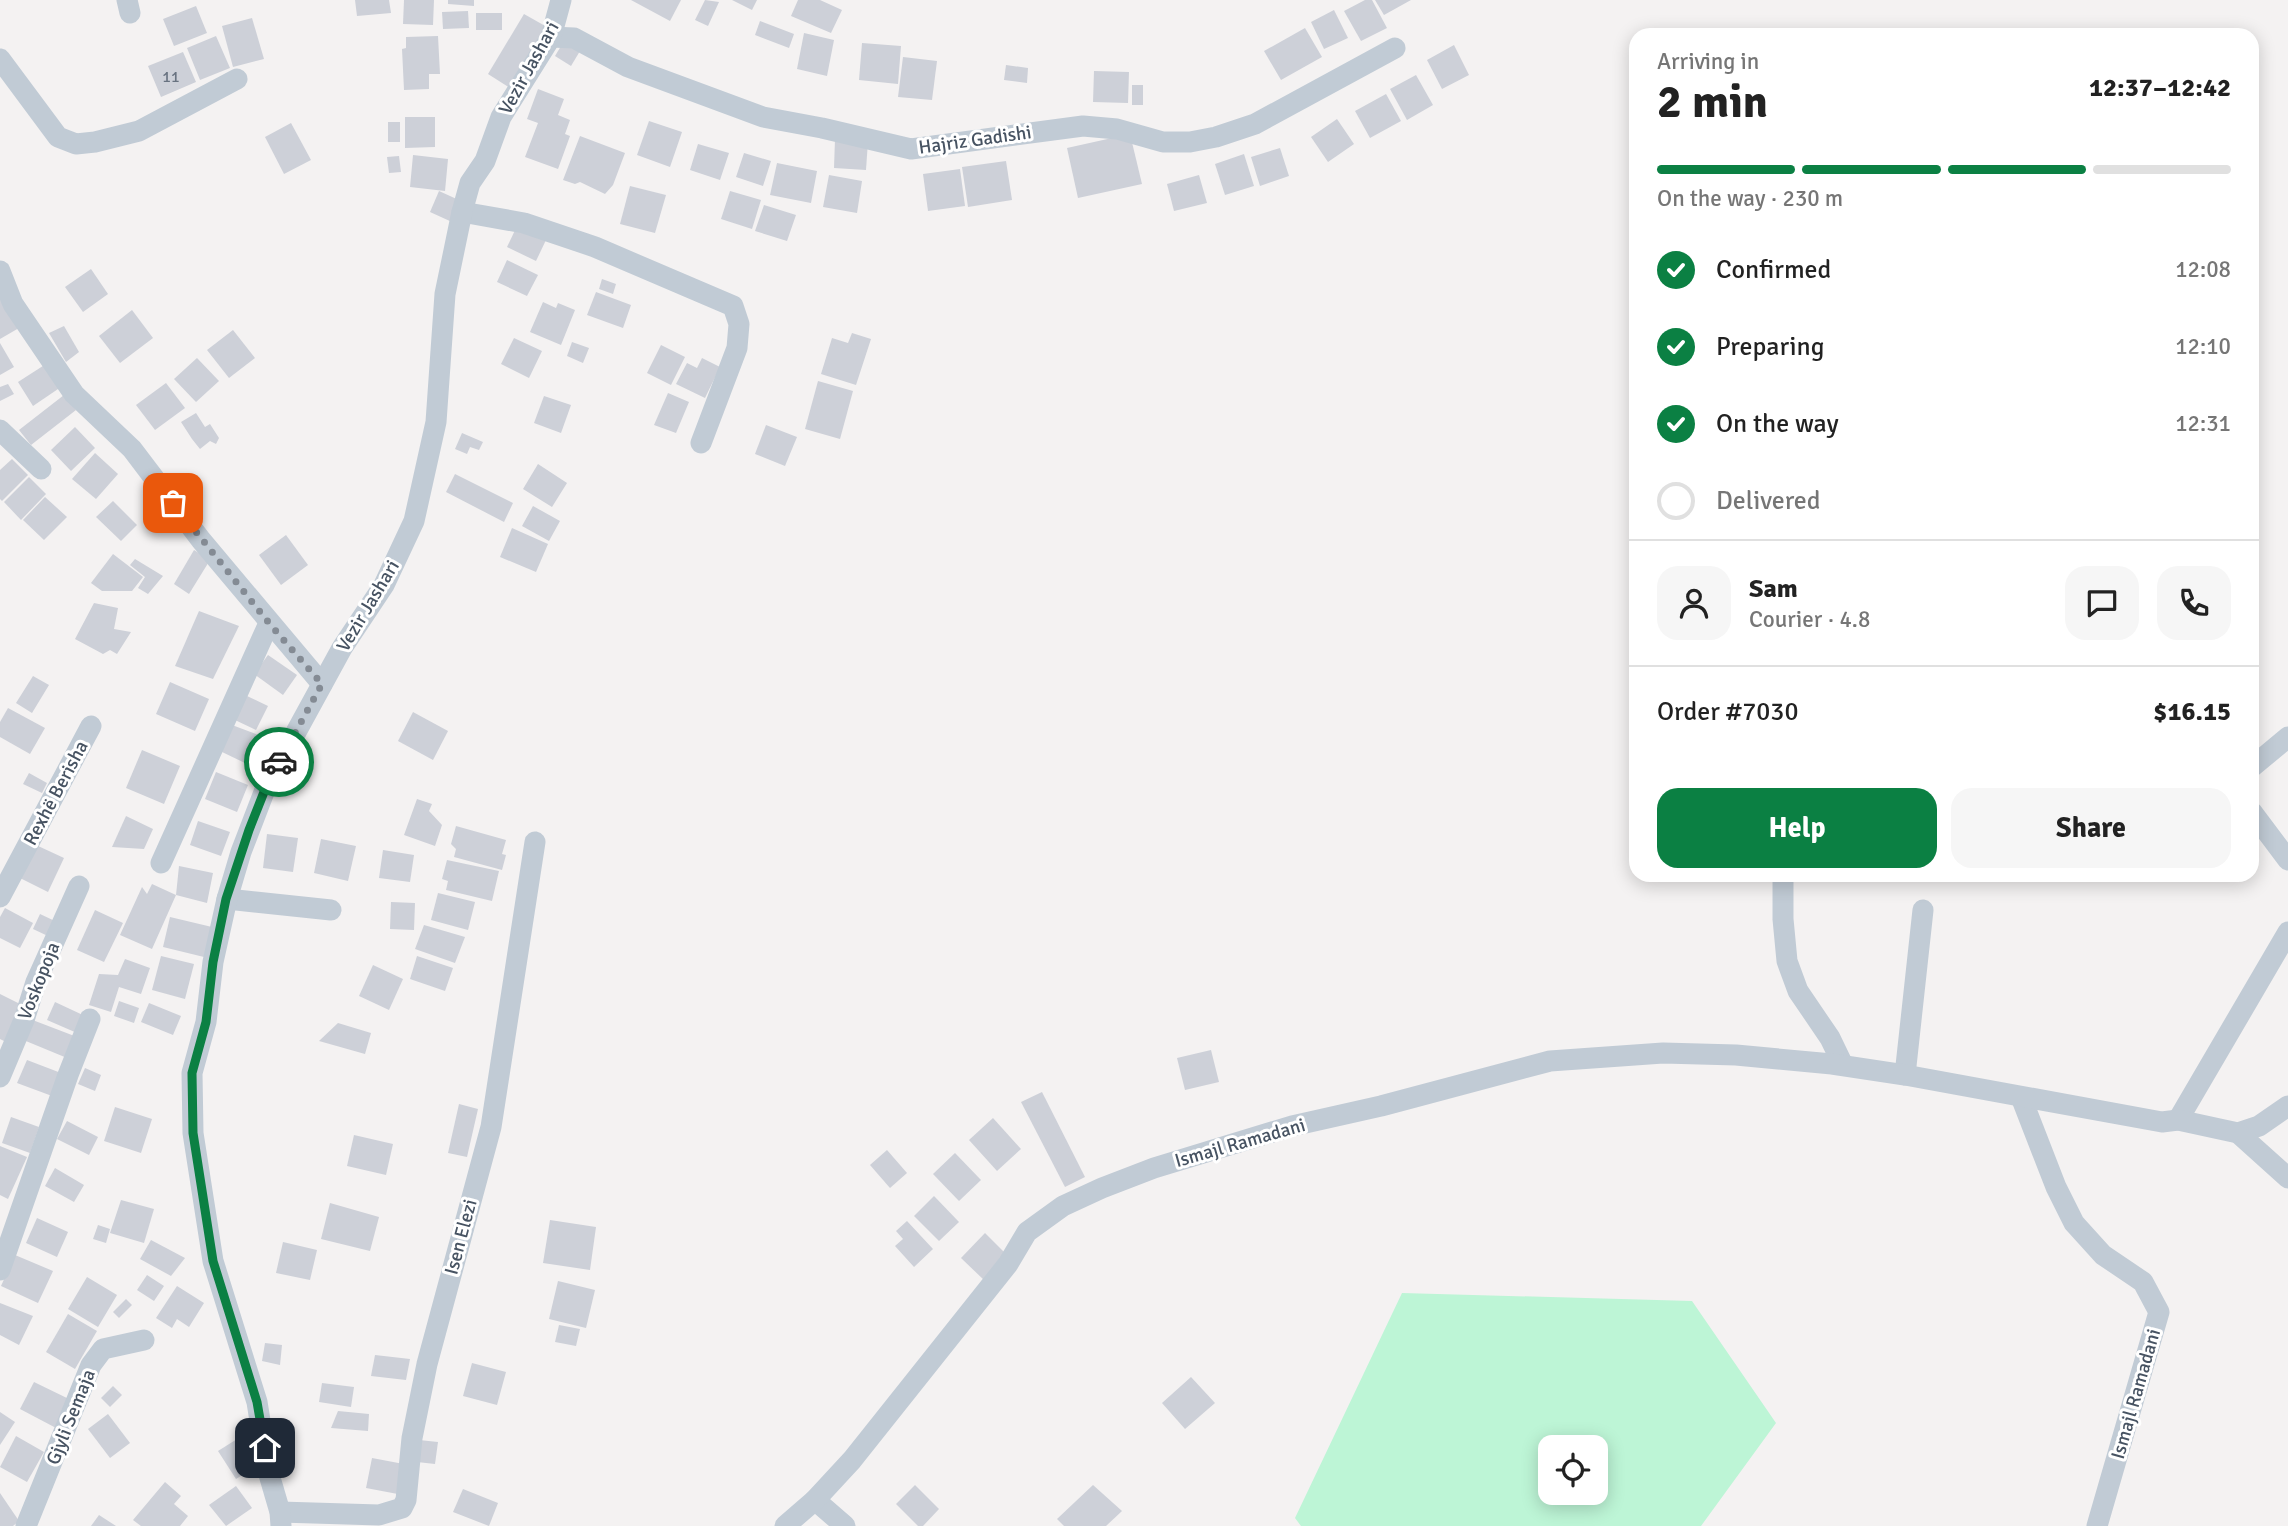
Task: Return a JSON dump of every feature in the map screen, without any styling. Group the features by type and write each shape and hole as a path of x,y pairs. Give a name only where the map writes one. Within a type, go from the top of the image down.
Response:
{"street":[{"name":"Vezir Jashari","path":"280,1519 268,1471 257,1402 213,1261 193,1133 192,1073 206,1022 213,962 226,899 266,787 342,648 384,585 414,520 436,422 445,294 470,183 485,161 501,117 551,37 561,0"},
{"name":"Hajriz Gadishi","path":"551,37 574,38 628,66 763,117 911,149 1083,126 1117,129 1163,142 1190,142 1216,137 1255,124 1395,48"},
{"path":"0,59 58,136 76,144 139,131 237,79"},
{"path":"462,212 524,223 595,247 733,306 739,324 737,348 701,443"},
{"path":"0,271 13,304 74,394 132,449 269,623 322,684"},
{"path":"0,430 41,469"},
{"path":"161,863 269,623"},
{"name":"Rexhë Berisha","path":"0,897 91,726"},
{"path":"2259,761 2288,737"},
{"path":"2259,821 2288,860"},
{"name":"Isen Elezi","path":"280,1519 380,1515 402,1508 406,1500 412,1438 427,1364 491,1127 535,842"},
{"path":"1783,882 1787,961 1798,991 1830,1038 1843,1065"},
{"name":"Voskopoja","path":"0,1077 24,1020 36,982 79,886"},
{"path":"226,899 331,910"},
{"path":"1905,1074 1923,910"},
{"path":"2178,1120 2288,932"},
{"path":"0,1270 90,1019"},
{"name":"Ismajl Ramadani","path":"785,1526 815,1500 852,1460 1009,1264 1027,1232 1063,1206 1154,1168 1292,1126 1381,1106 1550,1061 1663,1053 1736,1055 1905,1074 2162,1122 2178,1120 2238,1133 2288,1178"},
{"name":"Ismajl Ramadani","path":"2021,1097 2056,1187 2074,1223 2103,1255 2143,1282 2159,1312 2097,1526"},
{"path":"2238,1133 2259,1126 2288,1106"},
{"name":"Gjyli Semaja","path":"26,1526 91,1365 103,1349 144,1340"},
{"path":"815,1500 845,1526"}],"green space":[{"path":"1402,1293 1692,1301 1776,1423 1701,1526 1301,1526 1295,1518"}],"building":[{"path":"355,0 389,0 391,13 357,16"},
{"path":"404,0 434,0 433,25 403,24"},
{"path":"448,0 474,0 474,6 448,4"},
{"path":"631,0 681,0 670,21"},
{"path":"705,0 719,2 708,26 695,20"},
{"path":"732,0 757,0 752,10"},
{"path":"798,0 820,0 842,10 831,33 791,16"},
{"path":"1365,0 1372,0 1387,28 1361,41 1344,11"},
{"path":"1375,0 1411,0 1384,15"},
{"path":"196,6 207,33 174,46 163,19"},
{"path":"1334,10 1348,38 1324,49 1311,22"},
{"path":"468,11 469,28 443,29 442,12"},
{"path":"476,13 502,13 502,30 476,30"},
{"path":"524,14 547,27 510,88 488,74"},
{"path":"252,18 264,59 233,67 222,26"},
{"path":"760,21 794,34 789,48 755,35"},
{"path":"1305,28 1322,57 1281,80 1264,51"},
{"path":"804,33 834,40 827,76 797,69"},
{"path":"216,36 230,68 200,80 187,48"},
{"path":"438,36 440,74 429,74 429,89 404,90 402,49 406,48 406,37"},
{"path":"564,41 580,51 571,66 555,56"},
{"path":"862,43 901,46 898,84 859,80"},
{"path":"1454,45 1469,75 1442,89 1427,60"},
{"path":"183,52 196,82 161,97 148,66"},
{"path":"903,57 937,61 932,100 898,97"},
{"path":"1006,65 1028,68 1027,83 1004,80"},
{"path":"1094,71 1129,72 1128,103 1093,102"},
{"path":"1416,75 1433,105 1407,120 1390,89"},
{"path":"1132,85 1143,85 1143,105 1132,105"},
{"path":"538,89 564,99 558,115 570,120 565,134 570,136 558,169 525,157 538,123 527,119"},
{"path":"1386,94 1401,121 1370,138 1355,111"},
{"path":"405,117 435,117 435,147 405,148"},
{"path":"1337,119 1354,144 1328,162 1311,137"},
{"path":"649,121 682,132 670,167 637,155"},
{"path":"388,122 400,122 400,142 388,142"},
{"path":"291,123 311,160 284,174 265,137"},
{"path":"1130,134 1142,184 1078,198 1067,148"},
{"path":"580,136 625,153 613,185 605,194 580,182 575,184 563,180"},
{"path":"835,139 868,141 866,170 834,168"},
{"path":"698,144 729,153 720,180 690,170"},
{"path":"1280,148 1289,176 1260,186 1251,157"},
{"path":"744,153 771,161 763,186 736,177"},
{"path":"1244,154 1254,186 1225,195 1215,164"},
{"path":"413,155 448,159 445,191 410,187"},
{"path":"399,156 401,172 389,173 387,157"},
{"path":"1006,161 1012,200 968,207 962,167"},
{"path":"777,163 817,171 811,203 770,195"},
{"path":"960,169 965,206 928,211 923,174"},
{"path":"829,175 862,181 857,213 823,207"},
{"path":"1199,175 1207,203 1174,211 1167,184"},
{"path":"630,186 666,195 655,233 620,224"},
{"path":"439,191 461,201 452,222 430,212"},
{"path":"730,191 761,200 752,229 721,219"},
{"path":"764,205 796,215 787,241 755,231"},
{"path":"517,226 546,240 536,261 507,247"},
{"path":"507,260 538,275 527,296 497,282"},
{"path":"91,269 108,294 83,312 65,287"},
{"path":"602,279 616,284 613,294 599,289"},
{"path":"596,292 631,305 623,328 587,315"},
{"path":"0,294 19,328 0,339"},
{"path":"543,302 556,308 558,303 575,310 561,345 530,332"},
{"path":"132,310 153,338 120,363 99,336"},
{"path":"64,326 79,352 66,362 49,333"},
{"path":"233,330 255,358 229,378 207,350"},
{"path":"852,333 871,339 856,385 821,374 832,338 848,343"},
{"path":"514,338 542,351 529,378 501,364"},
{"path":"572,342 589,348 583,363 567,356"},
{"path":"0,343 14,367 0,375"},
{"path":"661,345 685,357 671,385 647,373"},
{"path":"197,358 219,381 196,402 174,379"},
{"path":"702,358 720,367 705,398 676,384 687,363 697,368"},
{"path":"46,364 61,387 33,406 18,382"},
{"path":"818,381 853,391 840,439 805,429"},
{"path":"166,383 185,408 155,430 136,405"},
{"path":"8,384 14,394 0,401 0,387"},
{"path":"668,393 689,402 676,433 654,425"},
{"path":"64,395 76,410 31,445 19,430"},
{"path":"544,396 571,405 561,433 534,423"},
{"path":"196,413 205,427 210,424 219,438 216,444 210,441 200,449 181,422"},
{"path":"766,425 797,437 785,466 755,454"},
{"path":"75,427 95,448 71,471 51,450"},
{"path":"462,433 483,442 479,450 470,447 467,454 455,449"},
{"path":"95,453 118,474 96,499 72,479"},
{"path":"12,459 28,475 2,501 0,470"},
{"path":"538,464 567,483 552,507 523,489"},
{"path":"455,474 513,503 504,522 446,492"},
{"path":"29,477 46,494 21,520 4,502"},
{"path":"45,497 67,517 44,540 23,520"},
{"path":"113,501 137,525 121,541 96,517"},
{"path":"533,506 560,521 549,541 522,526"},
{"path":"512,528 548,544 536,572 500,557"},
{"path":"286,535 308,565 281,585 259,555"},
{"path":"194,550 210,560 189,594 174,584"},
{"path":"113,554 143,577 132,591 102,591 91,583"},
{"path":"135,559 163,576 148,594 138,588 145,577 130,565"},
{"path":"94,603 118,608 114,629 131,632 117,654 110,650 103,654 75,639"},
{"path":"199,611 239,626 213,679 175,666"},
{"path":"268,655 297,675 283,695 254,674"},
{"path":"33,676 49,685 32,713 16,703"},
{"path":"170,682 209,699 195,731 156,714"},
{"path":"247,696 268,706 256,730 235,720"},
{"path":"8,708 45,728 30,754 0,737 0,722"},
{"path":"413,712 448,731 433,760 398,741"},
{"path":"232,725 261,736 247,764 220,751"},
{"path":"142,750 180,766 164,804 126,788"},
{"path":"216,772 248,785 237,812 205,799"},
{"path":"29,773 47,783 42,793 23,784"},
{"path":"417,799 432,804 429,811 442,825 435,846 404,835"},
{"path":"126,816 153,829 144,849 112,847"},
{"path":"198,821 230,832 221,856 190,845"},
{"path":"456,826 506,840 502,854 506,855 502,870 454,857 456,849 451,844"},
{"path":"267,834 298,838 293,872 263,868"},
{"path":"321,839 356,846 348,881 314,873"},
{"path":"36,845 64,858 48,892 20,878"},
{"path":"383,850 414,855 410,882 379,878"},
{"path":"447,860 499,871 492,901 446,890 448,881 442,879"},
{"path":"179,866 213,873 207,903 176,895"},
{"path":"152,884 176,895 152,949 120,935 142,887 147,894"},
{"path":"438,893 475,902 468,930 431,920"},
{"path":"391,902 415,903 414,930 390,929"},
{"path":"5,908 33,923 20,948 0,938 0,917"},
{"path":"95,910 123,923 104,962 77,950"},
{"path":"40,914 57,922 50,937 33,929"},
{"path":"170,917 212,927 204,957 163,947"},
{"path":"424,925 465,937 455,963 415,949"},
{"path":"161,956 194,964 185,999 152,990"},
{"path":"417,956 453,968 445,991 410,979"},
{"path":"125,959 150,968 141,994 119,987 111,1012 89,1005 99,974 118,975"},
{"path":"373,965 403,979 389,1010 359,996"},
{"path":"0,994 24,1006 6,1042 0,1039"},
{"path":"119,1001 139,1008 134,1023 114,1016"},
{"path":"55,1002 85,1016 77,1033 47,1020"},
{"path":"149,1003 181,1016 173,1035 141,1022"},
{"path":"30,1019 77,1037 67,1058 21,1039"},
{"path":"338,1023 371,1033 365,1054 319,1041"},
{"path":"1211,1050 1219,1082 1185,1090 1177,1058"},
{"path":"27,1060 61,1073 52,1096 17,1083"},
{"path":"85,1068 101,1075 95,1091 78,1084"},
{"path":"1042,1092 1085,1177 1065,1187 1021,1102"},
{"path":"459,1104 478,1109 467,1157 448,1153"},
{"path":"115,1107 152,1119 141,1153 104,1141"},
{"path":"11,1117 39,1127 30,1153 2,1143"},
{"path":"993,1118 1021,1149 997,1171 969,1140"},
{"path":"67,1121 98,1137 89,1155 57,1139"},
{"path":"354,1135 393,1144 386,1175 347,1166"},
{"path":"0,1146 27,1157 8,1199 0,1195"},
{"path":"887,1150 907,1173 890,1188 870,1165"},
{"path":"955,1153 981,1180 959,1201 933,1174"},
{"path":"55,1168 84,1185 74,1202 45,1186"},
{"path":"934,1196 959,1222 939,1241 914,1216"},
{"path":"121,1200 154,1209 144,1243 110,1233"},
{"path":"330,1203 379,1217 370,1251 321,1239"},
{"path":"37,1218 68,1232 57,1257 26,1243"},
{"path":"550,1220 596,1227 590,1270 543,1263"},
{"path":"907,1221 933,1249 914,1267 895,1246 903,1239 896,1231"},
{"path":"98,1225 110,1229 106,1243 93,1239"},
{"path":"985,1233 1009,1257 985,1281 961,1258"},
{"path":"151,1240 185,1258 171,1276 140,1259"},
{"path":"283,1242 317,1250 310,1280 276,1273"},
{"path":"15,1255 53,1271 38,1303 1,1286"},
{"path":"147,1275 164,1286 154,1301 137,1290"},
{"path":"87,1277 117,1295 98,1327 68,1309"},
{"path":"558,1281 595,1290 586,1328 549,1319"},
{"path":"177,1286 204,1303 189,1327 177,1319 172,1328 156,1318"},
{"path":"126,1299 132,1305 119,1318 113,1312"},
{"path":"0,1303 33,1316 19,1345 0,1335"},
{"path":"68,1314 97,1331 75,1369 46,1352"},
{"path":"559,1325 580,1329 576,1346 555,1342"},
{"path":"265,1343 282,1345 280,1365 262,1361"},
{"path":"375,1355 410,1359 406,1380 371,1376"},
{"path":"472,1363 506,1372 497,1405 463,1396"},
{"path":"1191,1377 1215,1403 1185,1429 1162,1403"},
{"path":"34,1382 71,1400 58,1429 20,1409"},
{"path":"322,1383 354,1387 351,1407 319,1402"},
{"path":"113,1386 122,1395 110,1407 101,1398"},
{"path":"338,1411 369,1414 368,1431 331,1428"},
{"path":"0,1412 15,1422 0,1445"},
{"path":"108,1414 130,1443 110,1458 88,1429"},
{"path":"245,1434 263,1462 236,1479 218,1451"},
{"path":"16,1436 44,1452 27,1482 0,1467"},
{"path":"419,1440 438,1442 435,1464 417,1462"},
{"path":"372,1458 409,1465 403,1495 366,1488"},
{"path":"165,1482 181,1496 174,1504 188,1516 180,1526 141,1526 133,1520"},
{"path":"915,1485 939,1509 923,1526 918,1526 896,1504"},
{"path":"1093,1485 1122,1511 1106,1526 1064,1526 1057,1519"},
{"path":"236,1486 252,1508 226,1526 209,1505"},
{"path":"463,1489 498,1503 489,1526 453,1512"},
{"path":"0,1493 19,1521 13,1526 0,1526"},
{"path":"99,1515 116,1526 91,1526"}],"way so far":[{"path":"173,503 269,623 322,684 279,762"}],"route":[{"path":"265,1448 257,1402 213,1261 193,1133 192,1073 206,1022 213,962 226,899 249,830 279,762"}]}
